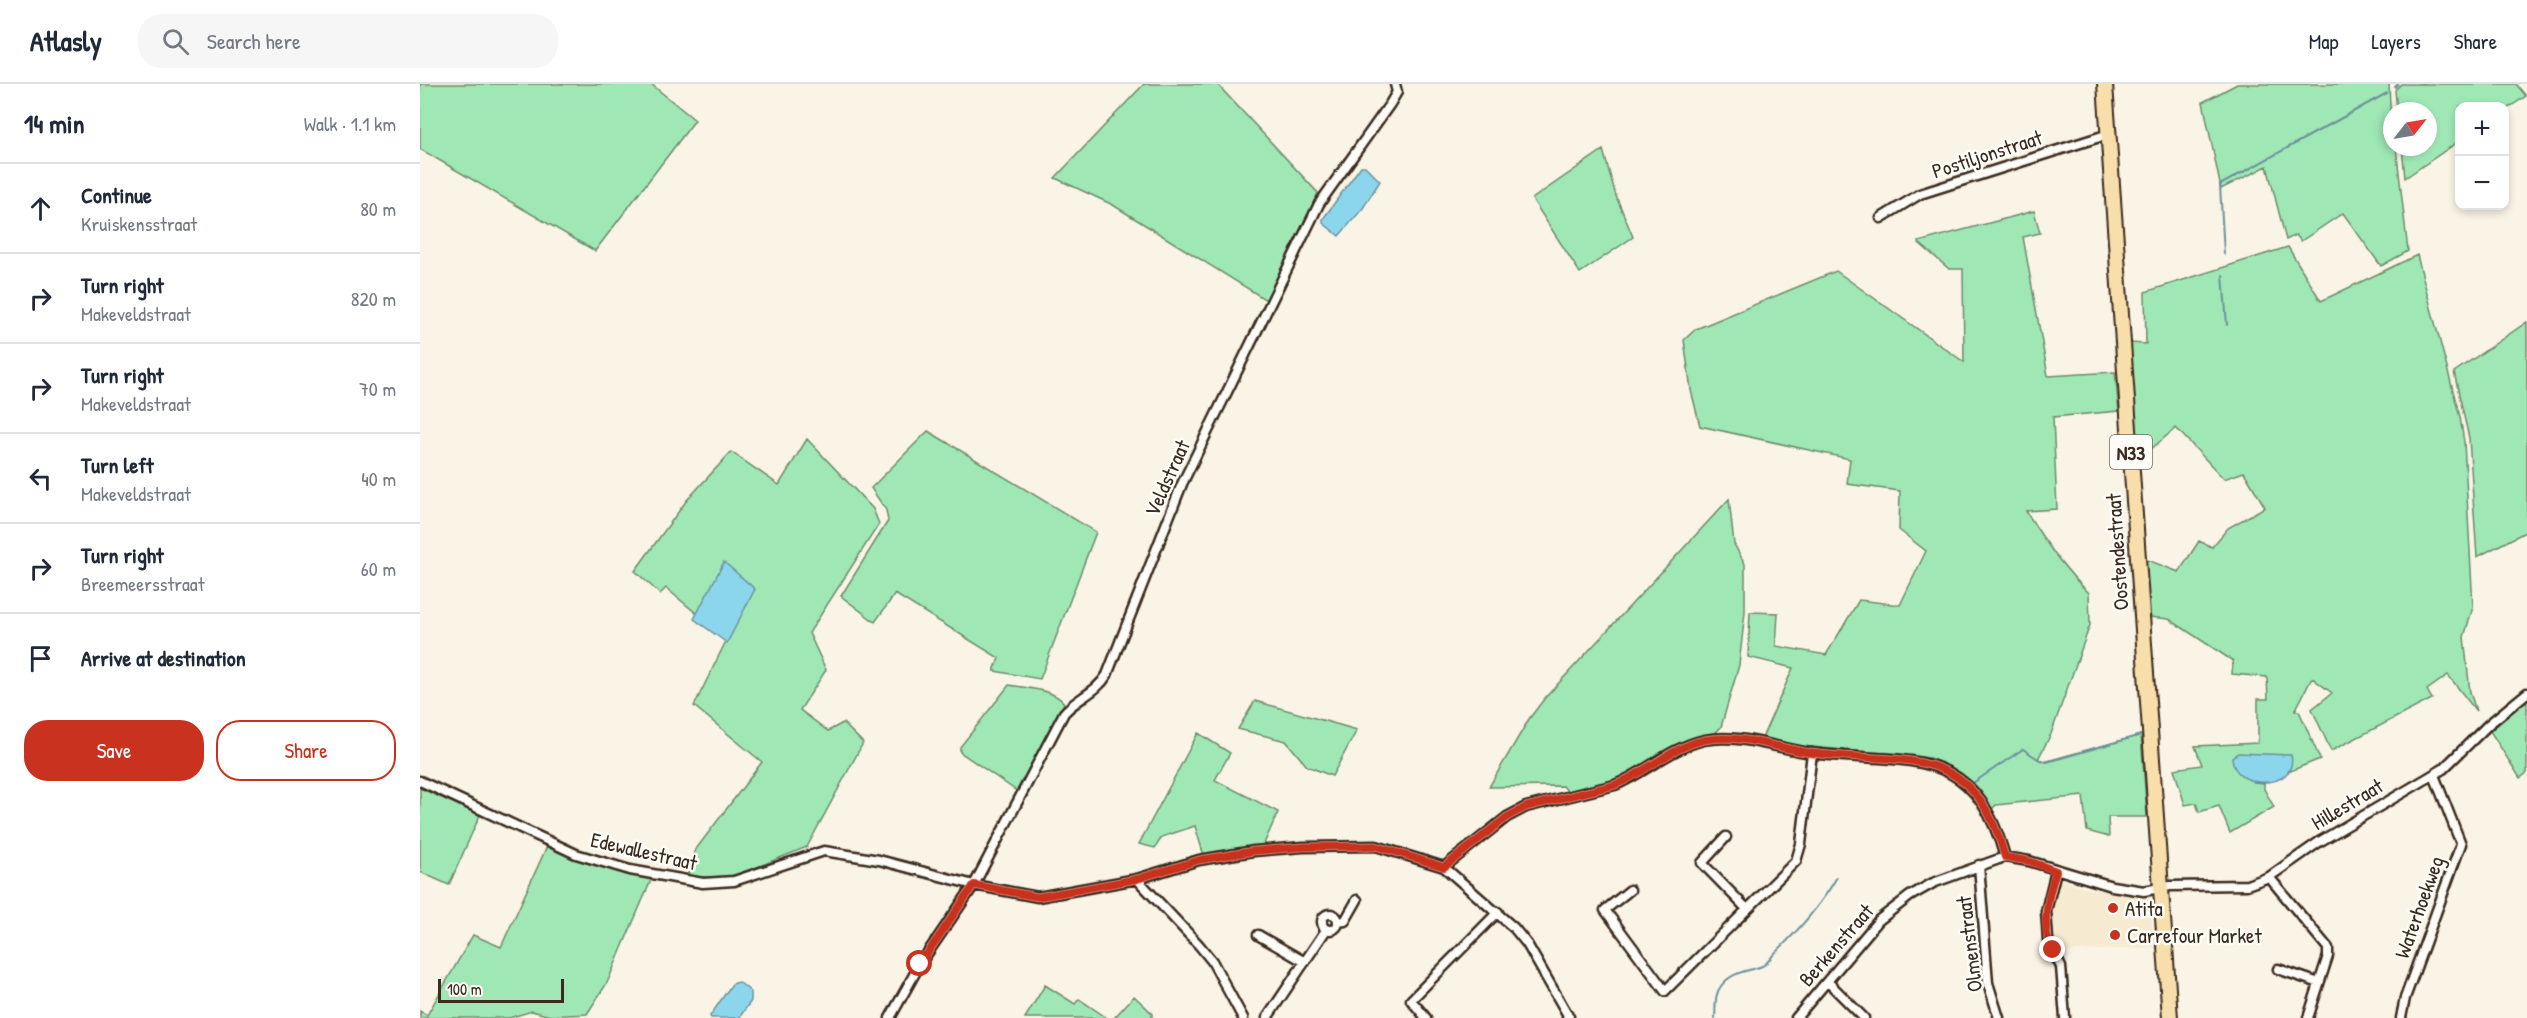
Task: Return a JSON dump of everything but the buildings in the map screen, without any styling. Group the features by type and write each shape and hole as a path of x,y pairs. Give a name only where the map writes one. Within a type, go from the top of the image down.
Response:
{"main road":[{"name":"Oostendestraat","path":"2105,84 2170,1018"}],"street":[{"name":"Veldstraat","path":"890,1018 920,964 974,885 1064,713 1074,703 1097,689 1107,675 1182,484 1314,214 1327,191 1390,104 1397,92 1395,84"},
{"name":"Postiljonstraat","path":"1881,218 1920,194 2109,134"},
{"name":"Hillestraat","path":"2005,857 2029,861 2056,871 2134,890 2144,891 2161,886 2247,885 2269,877 2319,842 2433,775 2527,693"},
{"path":"1568,1017 1527,944 1498,912 1444,867 1507,817 1526,807 1629,780 1667,754 1702,741 1724,737 1812,753 1892,757 1926,763 1945,770 1960,778 1977,795 1999,837 2005,857"},
{"path":"1630,890 1605,910 1665,991 1711,948 1796,861 1801,844 1812,753"},
{"name":"Waterhoekweg","path":"2401,1018 2461,844 2433,775"},
{"name":"Edewallestraat","path":"420,781 576,854 651,874 703,883 734,881 824,851 879,860 974,885 1038,897 1137,879 1199,860 1254,851 1303,847 1376,846 1444,867"},
{"path":"1726,837 1702,863 1748,909"},
{"name":"Berkenstraat","path":"1796,1018 1886,914 1910,896 1933,884 1978,865 2005,857"},
{"name":"Olmenstraat","path":"1978,865 1988,983 1999,1018"},
{"path":"2056,871 2046,911 2048,940 2061,967 2065,1018"},
{"path":"2269,877 2328,948 2328,956 2308,1018"},
{"path":"1137,879 1212,961 1243,1018"},
{"path":"1338,922 1345,921 1357,900"},
{"path":"1426,1018 1411,1000 1498,912"},
{"path":"1326,930 1321,923 1325,915 1335,916 1338,922"},
{"path":"1267,1018 1326,930 1335,928 1338,922"},
{"path":"1258,935 1305,962"},
{"path":"2277,969 2319,983"},
{"path":"1828,982 1864,1018"}],"shaded area":[{"path":"2059,879 2086,888 2150,897 2154,947 2059,952 2052,945 2050,901"}],"green space":[{"path":"420,84 651,84 695,120 595,251 420,149"},
{"path":"1144,84 1217,84 1318,193 1266,300 1113,205 1055,178"},
{"path":"2237,84 2389,84 2390,102 2383,102 2383,156 2397,156 2408,251 2381,266 2343,213 2301,241 2296,235 2286,240 2267,166 2221,189 2203,102"},
{"path":"2401,84 2516,84 2526,96 2509,107 2509,102 2455,102 2455,144 2405,178 2403,156 2437,156 2437,102 2396,102 2395,90"},
{"path":"1603,150 1616,196 1633,237 1580,273 1532,199"},
{"path":"2034,211 2040,233 2023,237 2048,376 2115,372 2119,411 2053,417 2057,509 2026,511 2055,554 2089,593 2090,625 2051,734 2038,759 2047,761 2141,735 2147,817 2108,817 2109,837 2087,831 2083,796 1996,805 1990,811 1965,778 1929,758 1802,746 1762,738 1793,668 1748,657 1750,612 1778,613 1776,646 1826,655 1859,600 1900,605 1926,551 1899,530 1900,491 1847,484 1850,459 1700,426 1691,390 1684,340 1696,329 1836,271 1964,362 1963,269 1949,269 1918,242"},
{"path":"2288,247 2321,301 2417,255 2460,417 2464,442 2473,607 2464,637 2470,692 2476,711 2448,675 2427,690 2432,699 2331,751 2312,709 2332,693 2312,678 2295,711 2299,711 2320,759 2288,772 2289,770 2253,782 2264,783 2264,789 2274,807 2230,833 2219,806 2199,812 2196,803 2185,805 2174,769 2202,765 2195,746 2258,743 2258,699 2268,699 2267,677 2232,674 2233,661 2169,619 2149,617 2145,559 2179,572 2199,541 2212,547 2228,528 2265,507 2244,472 2224,479 2176,428 2138,460 2130,343 2146,344 2145,292"},
{"path":"2527,322 2527,531 2477,557 2469,438 2454,372"},
{"path":"928,431 1096,532 1040,679 994,671 999,658 895,594 875,622 841,596 888,521 886,510 871,488"},
{"path":"807,439 873,509 879,524 809,633 826,670 800,710 828,731 843,723 863,743 807,847 732,877 687,877 696,849 762,762 694,706 727,639 666,588 660,594 635,571 687,500 731,452 779,485"},
{"path":"1729,499 1734,544 1745,564 1745,612 1739,665 1721,727 1714,734 1668,749 1625,777 1569,793 1563,786 1489,787 1529,719 1544,699"},
{"path":"1009,685 1046,692 1064,703 1018,792 960,752 960,747"},
{"path":"2527,700 2527,773 2520,778 2490,731"},
{"path":"1255,701 1357,730 1332,776 1307,766 1286,741 1238,729"},
{"path":"1198,733 1230,753 1215,780 1278,812 1263,846 1223,850 1204,856 1195,826 1162,837 1155,848 1139,844"},
{"path":"420,788 480,815 449,885 420,872"},
{"path":"548,844 652,878 607,983 587,1014 550,1016 532,1011 509,1018 420,1018 420,1011 427,1015 473,935 501,947"},
{"path":"1045,985 1075,1004 1079,999 1107,1018 1025,1018"},
{"path":"1134,996 1153,1014 1151,1018 1114,1018"}],"water":[{"path":"1361,166 1365,166 1380,181 1363,208 1339,236 1323,223 1323,219"},
{"path":"724,562 755,589 727,643 694,619"},
{"path":"2238,753 2291,755 2291,767 2285,775 2276,780 2253,781 2243,776 2235,768 2232,757"},
{"path":"739,982 751,992 751,1001 739,1018 711,1018 710,1016 732,984"}],"waterway":[{"path":"2395,87 2398,84"},
{"path":"2224,254 2220,185 2387,93"},
{"path":"2223,275 2227,325"},
{"path":"1973,783 2023,749 2047,762 2141,735"},
{"path":"1715,1018 1716,997 1725,981 1766,964 1809,917 1837,877"}],"place":[{"name":"Atita","path":"2113,908"},
{"name":"Carrefour Market","path":"2115,935"}],"route":[{"path":"920,964 974,885 1038,897 1137,879 1199,860 1254,851 1303,847 1376,846 1444,867 1507,817 1526,807 1615,785 1629,780 1667,754 1684,746 1724,737 1812,753 1892,757 1926,763 1960,778 1977,795 1999,837 2005,857 2029,861 2056,871 2046,911 2048,940 2053,950"}]}
